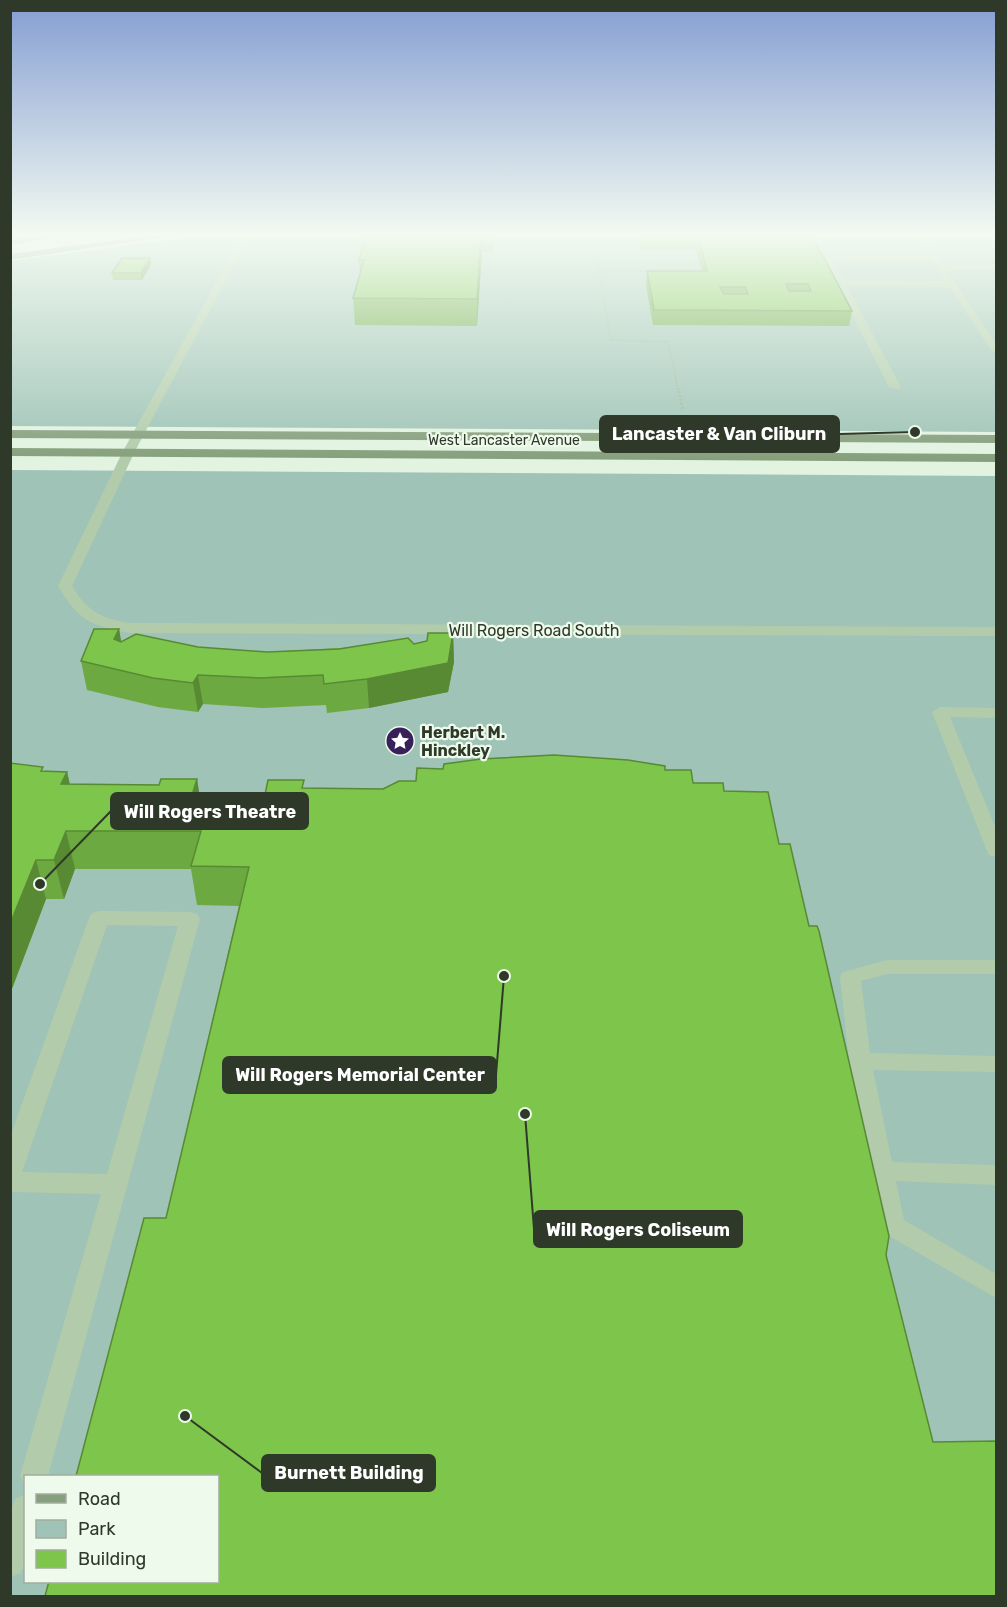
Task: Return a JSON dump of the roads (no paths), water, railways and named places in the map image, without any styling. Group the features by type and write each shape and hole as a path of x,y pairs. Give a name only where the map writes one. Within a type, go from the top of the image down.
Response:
{"main road":[{"name":"West Lancaster Avenue","path":"10,434 996,439"},
{"name":"West Lancaster Avenue","path":"10,452 996,458"}],"street":[{"path":"128,453 206,310"},
{"path":"854,310 895,387"},
{"path":"969,310 996,350"},
{"name":"Will Rogers Road South","path":"128,453 65,586 77,607 98,622 130,628 996,632"},
{"path":"996,712 940,712 996,851"},
{"path":"10,1172 99,918 190,919 34,1475"},
{"path":"996,968 887,967 850,977 860,1061 893,1226 996,1287"},
{"path":"860,1061 996,1064"},
{"path":"883,1171 996,1175"},
{"path":"10,1182 116,1184"},
{"path":"10,1562 24,1515"}],"place":[{"name":"Lancaster & Van Cliburn","path":"915,432"},
{"name":"Herbert M. Hinckley","path":"400,741"},
{"name":"Will Rogers Theatre","path":"40,884"},
{"name":"Will Rogers Memorial Center","path":"504,976"},
{"name":"Will Rogers Coliseum","path":"525,1114"},
{"name":"Burnett Building","path":"185,1416"}]}
